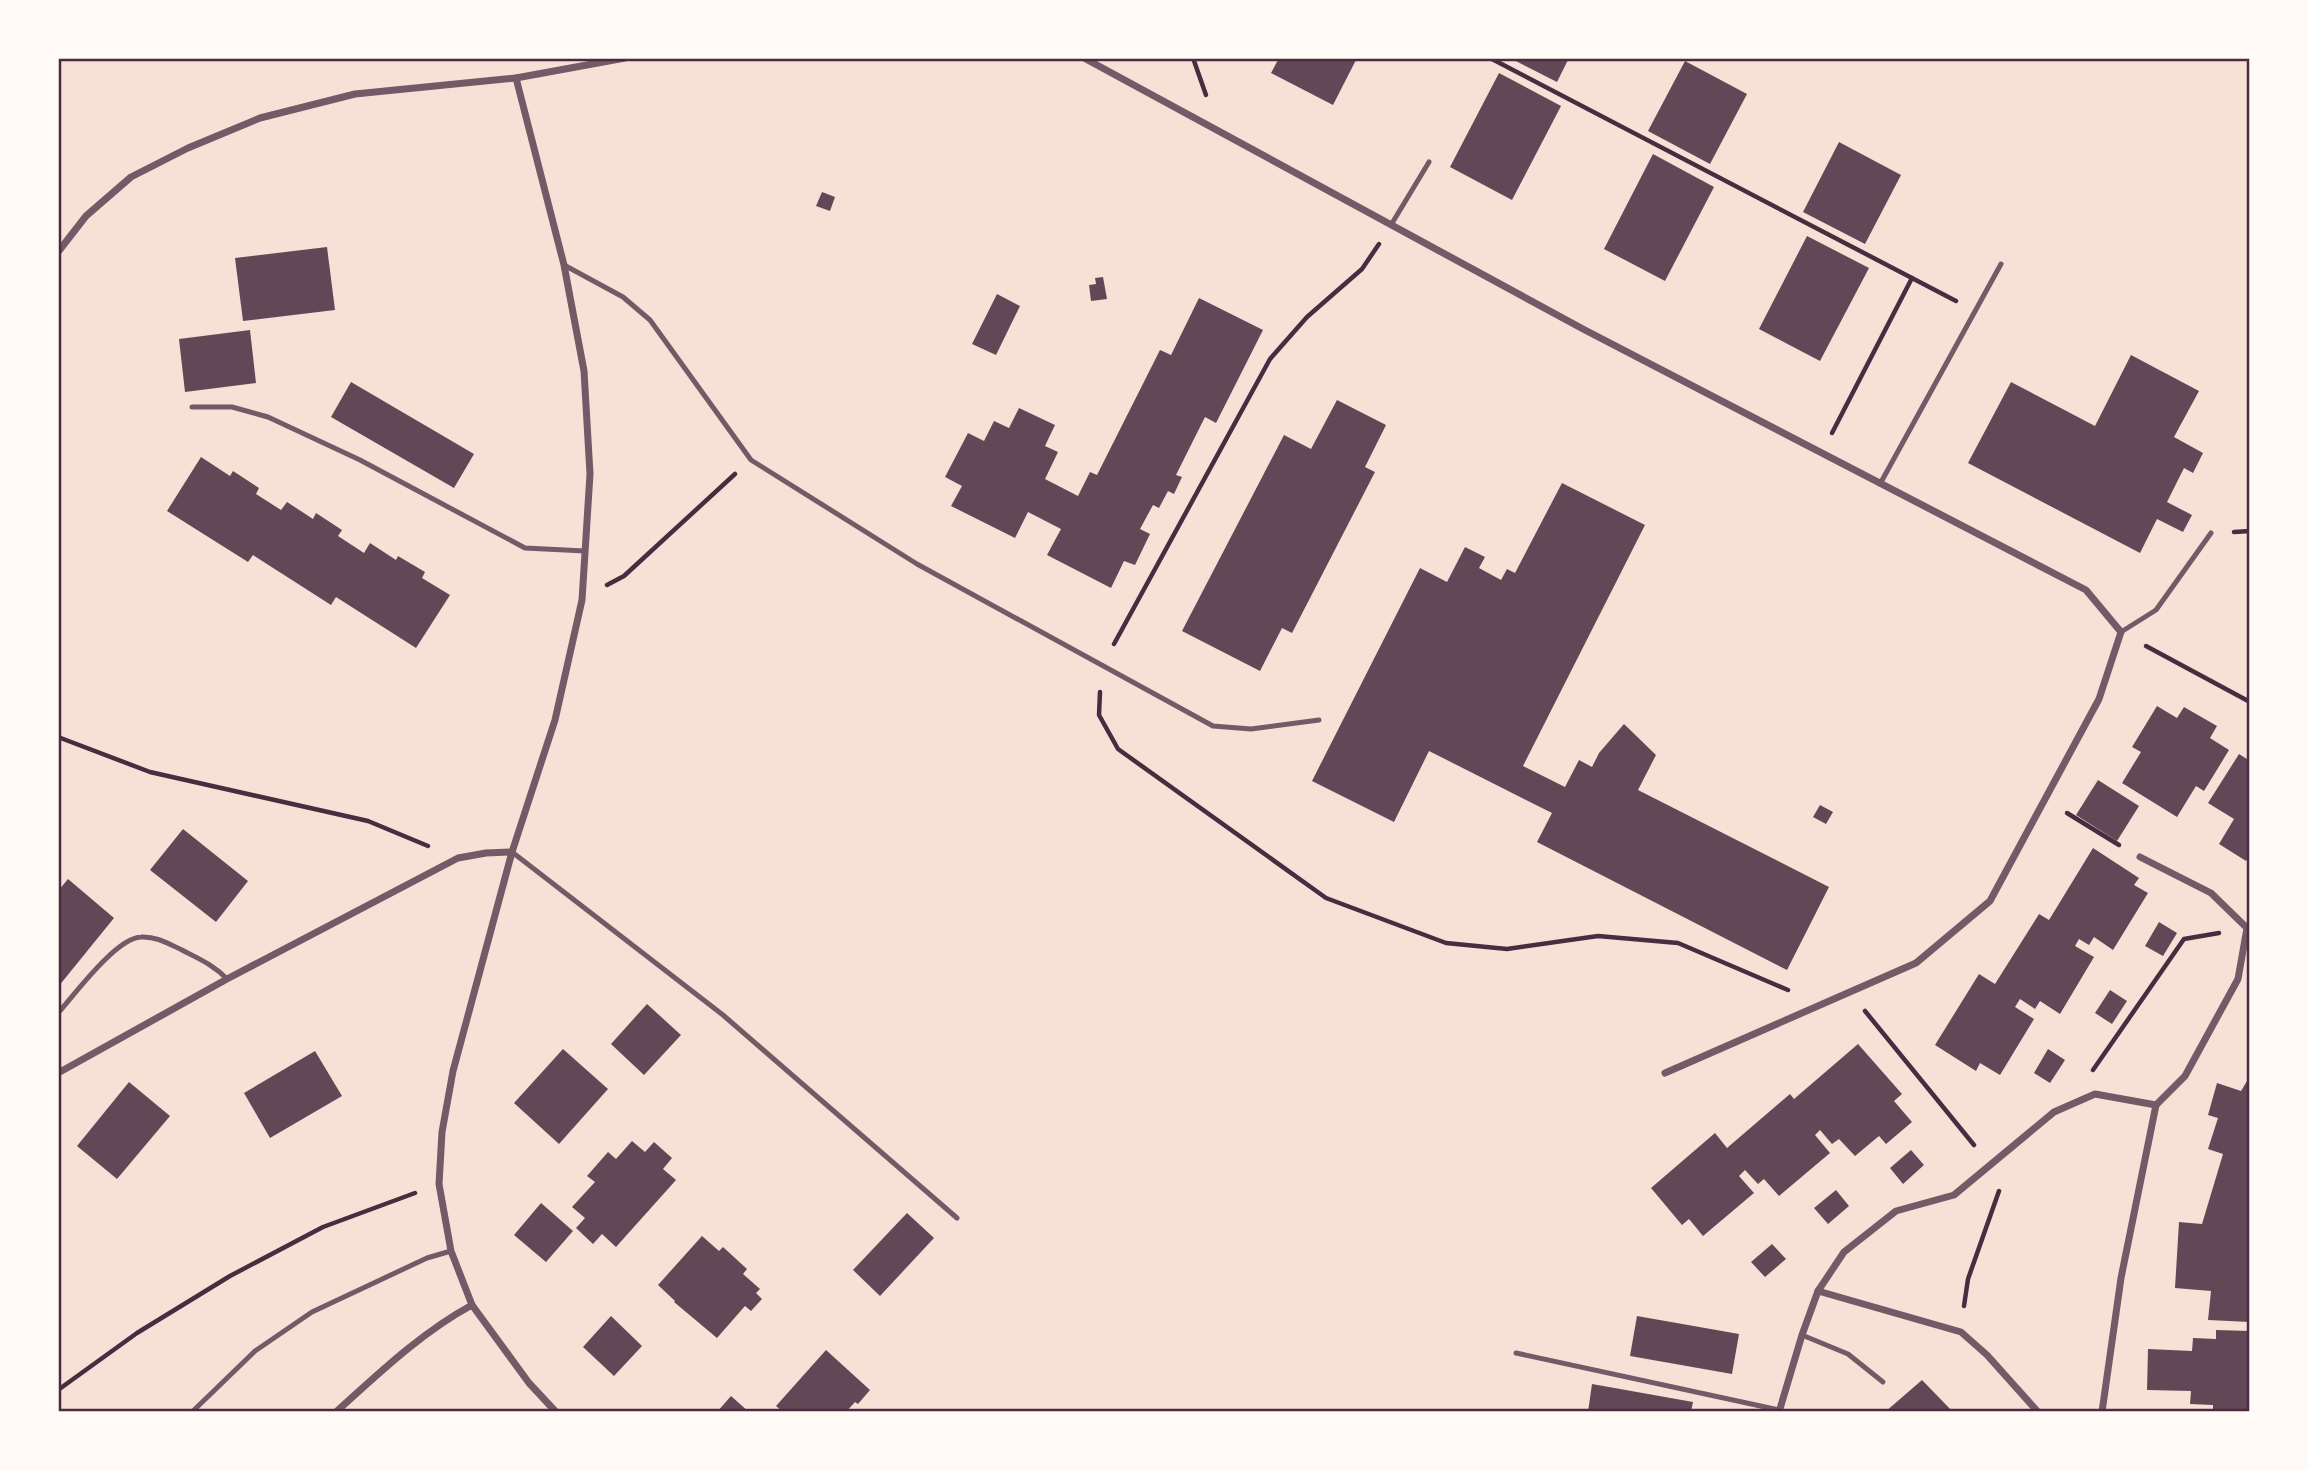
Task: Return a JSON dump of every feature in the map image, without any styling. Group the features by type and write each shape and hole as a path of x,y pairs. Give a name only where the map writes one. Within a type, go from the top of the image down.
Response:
{"street":[{"path":"58,251 86,216 131,177 188,148 260,118 355,94 516,78 625,58"},
{"path":"1084,58 1391,226 1821,454 2086,590 2121,632 2098,699 1990,901 1916,963 1665,1073"},
{"path":"516,78 564,265 584,371 590,474 582,600 555,720 512,852 453,1070 442,1132 439,1184 451,1251 472,1305 529,1383 556,1412"},
{"path":"58,1073 227,979 458,858 512,852"},
{"path":"2102,1412 2121,1278 2156,1105 2185,1076 2238,979 2247,928 2211,893 2140,857"},
{"path":"1779,1411 1818,1291 1844,1252 1896,1211 1954,1195 2053,1112 2095,1094 2156,1105"},
{"path":"1818,1291 1961,1332 1987,1355 2038,1412"},
{"path":"336,1412 374,1377 450,1317 472,1305"}],"lane":[{"path":"1391,226 1429,162"},
{"path":"1880,484 2001,264"},
{"path":"564,265 622,297 650,320 751,460 917,564 1213,726 1251,729 1319,720"},
{"path":"192,407 232,407 268,417 360,460 525,548 585,551"},
{"path":"2121,632 2156,610 2211,533"},
{"path":"512,852 723,1016 957,1218"},
{"path":"58,1013 119,947 135,938 162,940 215,966 227,979"},
{"path":"192,1412 255,1351 312,1312 427,1258 451,1251"},
{"path":"1802,1335 1849,1354 1883,1382"},
{"path":"1516,1353 1779,1411"}],"path":[{"path":"1490,58 1975,311"},
{"path":"1391,226 1362,269 1307,317 1270,359 1102,667 1098,715 1118,749 1326,898 1446,943 1507,950 1598,936 1678,943 1822,1005"},
{"path":"1821,454 1912,278"},
{"path":"582,600 624,576 751,460"},
{"path":"2121,632 2250,702"},
{"path":"58,737 150,772 368,821 458,858"},
{"path":"2045,800 2140,857"},
{"path":"2086,1080 2184,939 2247,928"},
{"path":"1850,993 1989,1163 2000,1188 1968,1279 1961,1332"},
{"path":"58,1390 136,1333 230,1276 323,1227 439,1184"}],"building":[{"path":"1279,58 1357,58 1333,105 1271,73"},
{"path":"1510,58 1569,58 1557,82"},
{"path":"1685,61 1747,94 1710,164 1648,131"},
{"path":"1499,73 1561,106 1512,200 1450,167"},
{"path":"1839,142 1901,175 1865,244 1803,212"},
{"path":"1653,154 1714,187 1665,281 1604,249"},
{"path":"822,192 835,197 830,211 816,206"},
{"path":"1807,236 1869,268 1820,361 1759,329"},
{"path":"327,247 335,310 243,321 235,258"},
{"path":"1103,277 1107,299 1091,301 1089,285 1096,284 1095,278"},
{"path":"997,294 1020,306 996,355 972,344"},
{"path":"1199,298 1263,330 1216,423 1205,417 1176,475 1182,477 1174,494 1168,491 1159,508 1153,505 1140,529 1150,534 1135,565 1124,561 1111,588 1047,555 1061,529 1028,512 1015,538 951,506 962,486 945,477 968,433 984,441 994,421 1009,428 1019,408 1055,425 1045,446 1058,452 1045,479 1078,496 1090,472 1097,475 1160,350 1171,355"},
{"path":"250,330 256,383 185,392 179,339"},
{"path":"2131,355 2199,391 2174,437 2203,453 2193,473 2184,468 2167,502 2192,515 2183,532 2157,519 2140,553 1968,463 2011,382 2095,426"},
{"path":"351,382 474,454 454,488 331,417"},
{"path":"1337,400 1386,425 1365,467 1375,472 1292,633 1282,628 1260,671 1182,631 1284,435 1311,449"},
{"path":"201,457 230,476 233,471 259,488 256,494 281,510 287,502 313,519 316,513 342,530 338,536 364,553 370,543 396,560 398,556 425,572 422,578 450,595 416,648 336,597 331,605 253,555 248,562 167,511"},
{"path":"1562,483 1645,525 1523,766 1565,787 1579,760 1592,767 1599,753 1624,724 1656,755 1638,790 1829,887 1787,970 1537,842 1552,813 1429,751 1394,822 1312,781 1420,568 1447,582 1465,547 1485,557 1479,568 1501,580 1507,569 1515,573"},
{"path":"2157,706 2177,718 2184,707 2217,726 2210,738 2229,750 2204,791 2196,786 2177,817 2122,783 2141,752 2132,747"},
{"path":"2239,754 2250,761 2250,855 2246,861 2219,844 2234,819 2208,803"},
{"path":"2098,780 2139,806 2117,841 2076,815"},
{"path":"1820,805 1833,812 1826,824 1813,817"},
{"path":"183,829 248,881 216,922 150,870"},
{"path":"2093,848 2139,878 2134,885 2148,893 2113,950 2094,937 2089,945 2079,939 2075,946 2094,957 2060,1014 2040,1001 2035,1009 2020,999 2015,1007 2034,1019 2000,1075 1980,1063 1976,1071 1935,1045 1979,974 1995,984 2039,914 2049,920"},
{"path":"68,879 114,918 58,987 58,891"},
{"path":"2159,922 2177,933 2163,956 2145,946"},
{"path":"2110,990 2127,1001 2112,1024 2095,1013"},
{"path":"647,1004 681,1035 644,1075 611,1044"},
{"path":"1858,1044 1902,1094 1894,1101 1912,1122 1886,1144 1879,1136 1855,1156 1839,1139 1832,1144 1820,1130 1815,1135 1830,1153 1779,1196 1764,1179 1758,1184 1745,1170 1739,1176 1754,1193 1703,1236 1689,1219 1682,1225 1651,1188 1715,1133 1727,1148 1790,1094 1794,1099"},
{"path":"563,1049 608,1089 559,1144 514,1103"},
{"path":"2048,1049 2065,1060 2050,1083 2034,1073"},
{"path":"315,1051 342,1096 270,1138 244,1093"},
{"path":"2250,1076 2250,1322 2208,1320 2211,1291 2175,1288 2179,1222 2202,1224 2223,1154 2208,1149 2218,1118 2208,1115 2217,1083 2241,1091"},
{"path":"129,1082 170,1116 117,1179 77,1146"},
{"path":"632,1141 645,1152 654,1142 672,1158 663,1169 676,1180 616,1247 602,1234 593,1244 576,1228 585,1218 572,1207 595,1182 587,1176 608,1152 616,1159"},
{"path":"1911,1150 1924,1165 1903,1184 1890,1168"},
{"path":"1836,1190 1849,1206 1828,1224 1814,1208"},
{"path":"541,1203 573,1231 546,1262 514,1235"},
{"path":"907,1213 934,1238 880,1296 853,1270"},
{"path":"702,1236 719,1251 723,1247 747,1269 743,1274 760,1289 756,1293 762,1299 751,1311 745,1306 717,1338 658,1285"},
{"path":"1772,1244 1786,1259 1765,1277 1751,1262"},
{"path":"611,1316 642,1346 614,1376 583,1347"},
{"path":"1637,1316 1739,1334 1732,1374 1630,1356"},
{"path":"2216,1330 2250,1331 2250,1412 2213,1412 2213,1405 2190,1404 2191,1391 2147,1390 2148,1349 2192,1351 2193,1338 2216,1339"},
{"path":"826,1350 870,1390 858,1404 855,1402 846,1412 783,1412 776,1406"},
{"path":"1922,1380 1953,1412 1885,1412"},
{"path":"1592,1384 1693,1402 1691,1412 1588,1412"},
{"path":"731,1396 749,1412 717,1412"}]}
